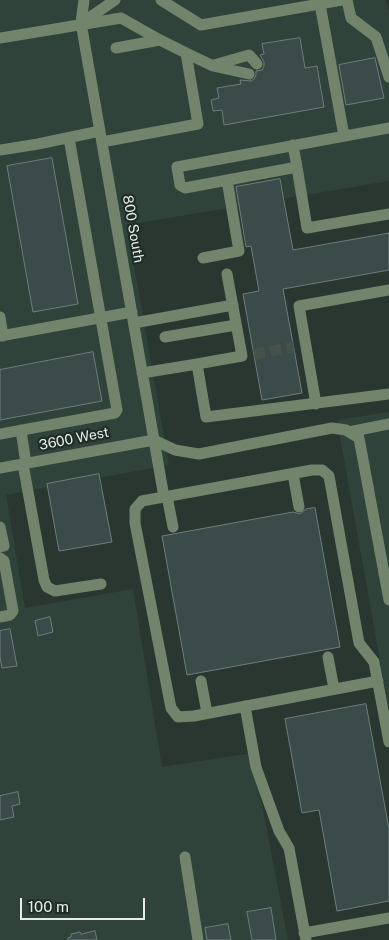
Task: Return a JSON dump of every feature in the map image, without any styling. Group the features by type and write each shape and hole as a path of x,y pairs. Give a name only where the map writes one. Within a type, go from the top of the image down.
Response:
{"street":[{"name":"800 South","path":"84,0 81,23 154,440 173,527"},
{"path":"81,23 115,0"},
{"path":"161,0 201,25 342,0"},
{"path":"347,0 351,18 376,37 389,77"},
{"path":"320,4 344,136"},
{"path":"0,38 81,23 121,18 213,66 249,74"},
{"path":"116,48 160,40"},
{"path":"0,150 69,138 198,124 186,53"},
{"path":"213,66 248,55 257,64"},
{"path":"296,168 227,180 186,192 180,185 177,166 389,128"},
{"path":"0,434 115,413 118,410 69,138"},
{"path":"293,145 307,228 389,214"},
{"path":"203,258 240,251 227,180"},
{"path":"142,373 248,355 236,325 227,274"},
{"path":"316,404 299,306 389,290"},
{"path":"0,318 2,336 101,317 133,317 233,305"},
{"path":"165,338 236,325"},
{"path":"294,347 306,345"},
{"path":"196,364 206,417 389,394"},
{"path":"349,432 389,424"},
{"path":"154,440 175,450 200,454 332,428 349,432 359,438 389,600"},
{"path":"22,430 25,464 44,580 48,587 55,591 101,584"},
{"name":"3600 West","path":"0,468 154,440"},
{"path":"378,681 178,717 171,708 136,523 135,509 142,501 322,470 328,476 359,643 374,662 378,681 389,742"},
{"path":"293,474 299,507"},
{"path":"0,526 4,546 0,547"},
{"path":"0,558 4,561 13,611 10,615 0,617"},
{"path":"328,657 334,689"},
{"path":"201,681 207,713"},
{"path":"246,706 256,767 279,831 289,848 305,936 389,918"},
{"path":"185,857 198,940"}],"shaded area":[{"path":"0,0 385,0 389,11 389,181 127,225 169,465 6,495 25,608 133,589 162,767 252,753 288,940 0,940"},
{"path":"389,412 389,711 337,420"}],"building":[{"path":"300,38 305,68 317,66 324,107 224,125 222,110 213,111 211,100 219,98 217,88 241,84 240,80 251,81 254,79 256,71 262,70 264,66 260,55 264,54 262,44"},
{"path":"375,58 384,98 346,105 339,65"},
{"path":"52,158 78,304 33,312 7,166"},
{"path":"280,179 293,250 389,233 389,270 283,289 302,393 262,400 243,294 259,291 251,246 246,247 236,187"},
{"path":"93,352 102,401 0,420 0,370"},
{"path":"99,474 112,542 59,551 47,484"},
{"path":"315,508 340,647 187,675 162,536 293,512 300,514 306,509"},
{"path":"50,617 53,632 38,636 35,621"},
{"path":"10,629 17,666 2,668 0,631"},
{"path":"366,704 389,829 389,901 337,911 319,810 302,813 285,719"},
{"path":"18,792 20,804 12,806 14,817 0,820 0,796"},
{"path":"271,908 276,940 252,940 247,912"},
{"path":"228,924 231,940 207,940 205,928"},
{"path":"95,931 97,940 68,940 71,934"}],"tunnel":[{"path":"254,354 294,347"}]}
